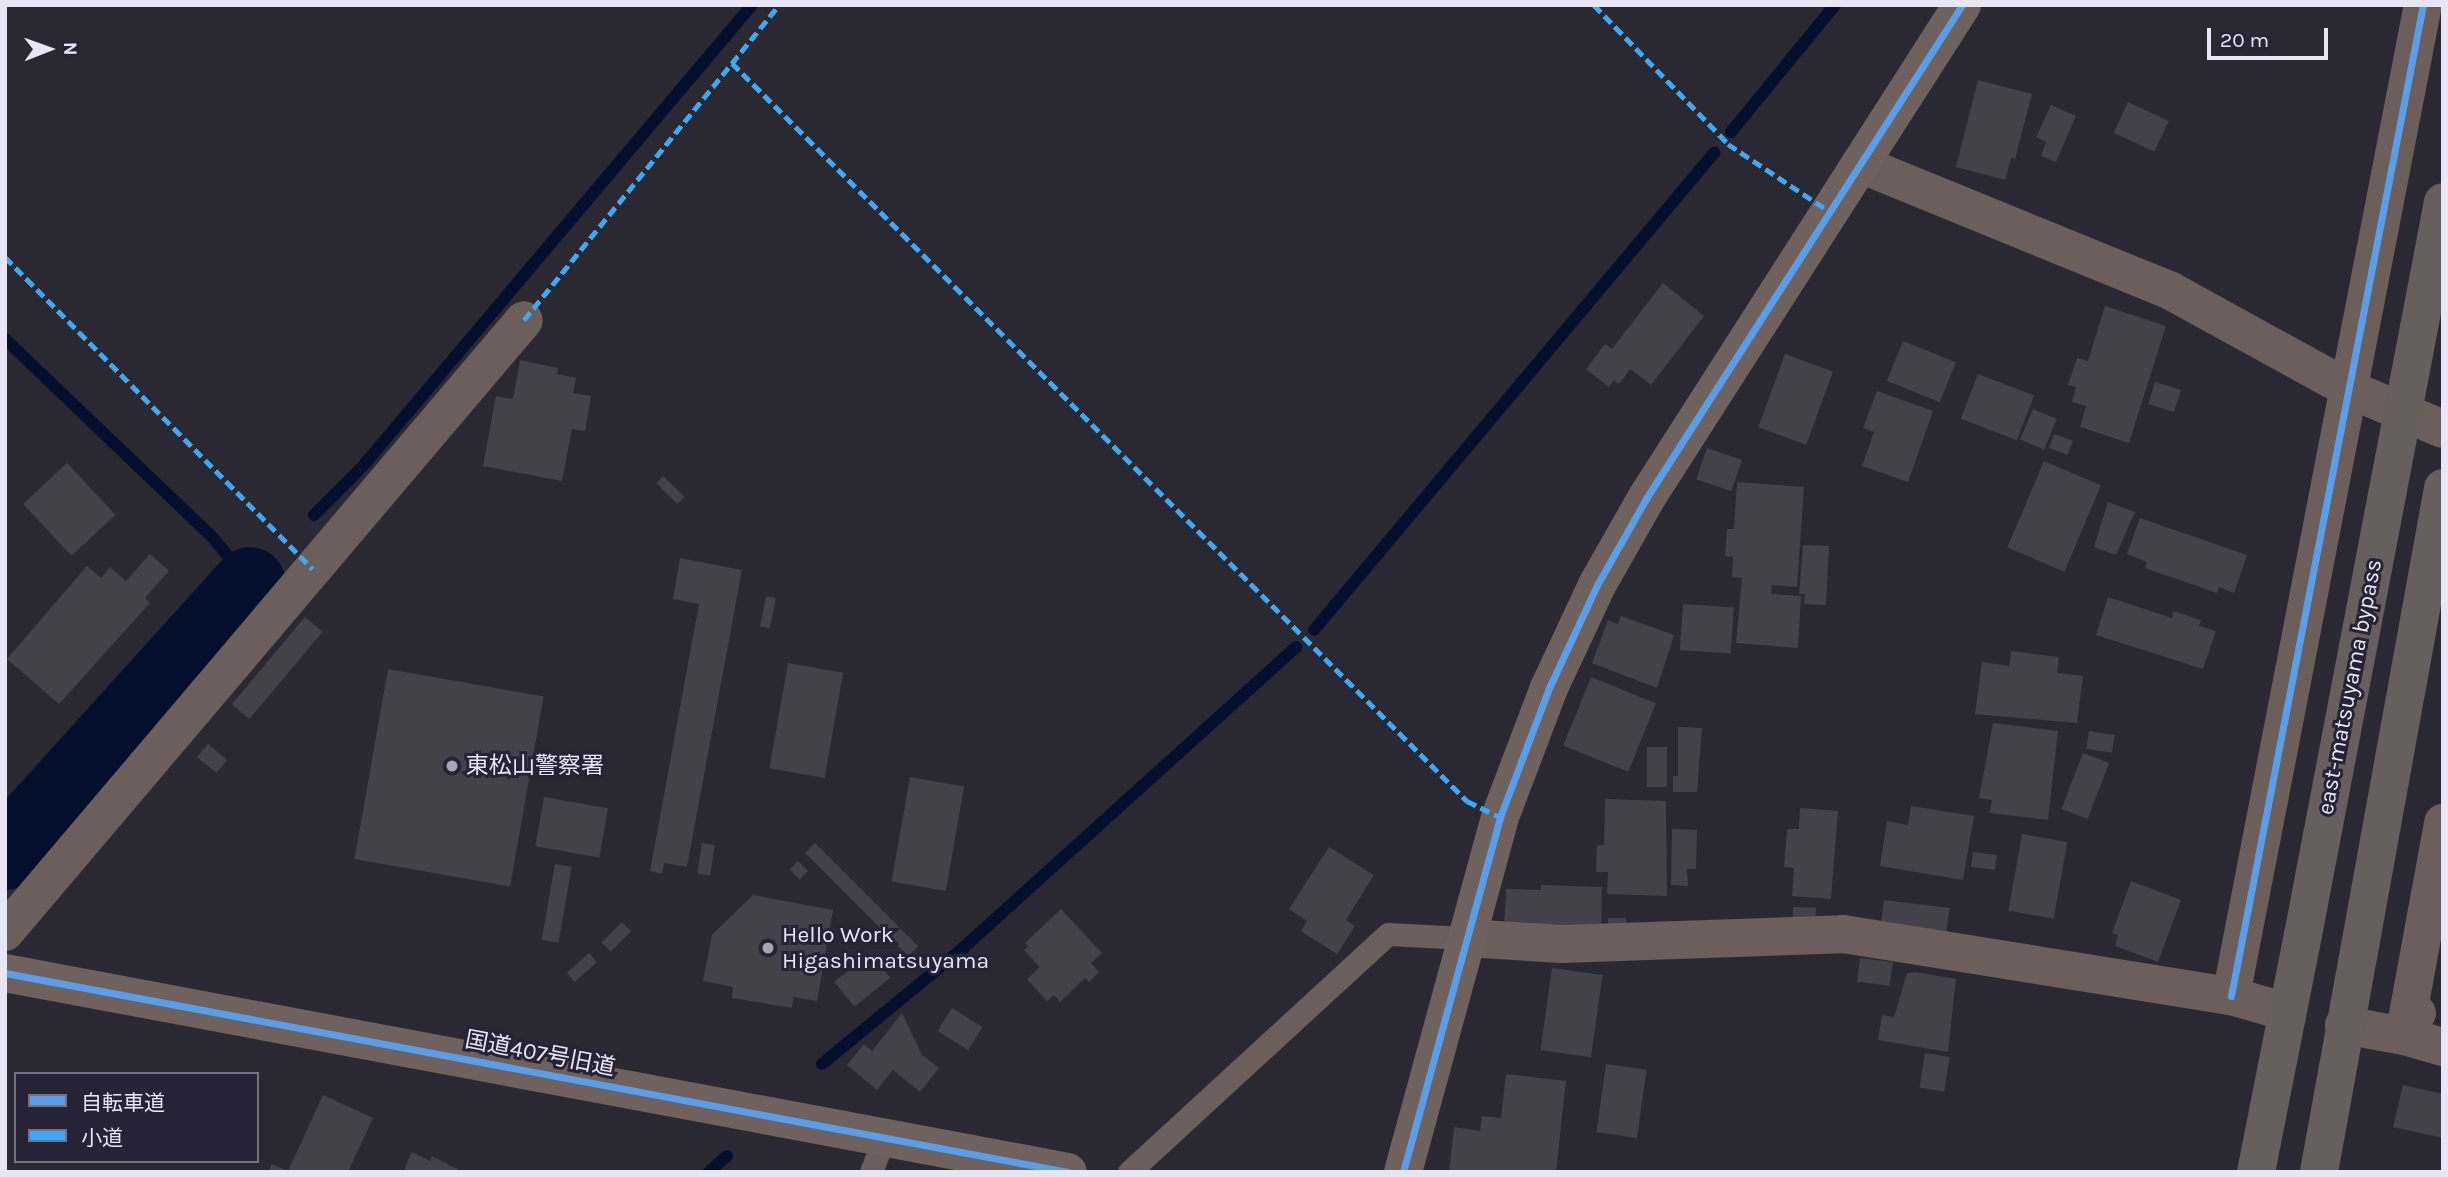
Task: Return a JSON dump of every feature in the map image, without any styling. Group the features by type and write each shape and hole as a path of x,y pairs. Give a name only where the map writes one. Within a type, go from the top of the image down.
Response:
{"highway":[{"name":"east-matsuyama bypass","path":"2256,1172 2443,202"},
{"path":"2319,1172 2443,488"}],"street":[{"path":"1403,1172 1500,817 1549,688 1597,585 1647,496 1962,5"},
{"path":"2231,996 2423,5"},
{"path":"1860,164 2161,286 2349,389 2443,429"},
{"path":"5,932 524,320"},
{"path":"2404,1036 2443,823"},
{"path":"1465,938 1562,944 1843,934 2231,996 2287,1012"},
{"path":"2404,1036 2443,965"},
{"name":"国道407号旧道","path":"5,973 877,1155 1068,1172"},
{"path":"2344,1025 2404,1036 2443,1047"}],"lane":[{"path":"1129,1172 1388,934 1465,938"}],"building":[{"path":"1978,80 2032,94 2015,159 2011,158 2005,180 1956,167"},
{"path":"2128,102 2169,121 2154,152 2114,133"},
{"path":"2051,105 2076,116 2056,162 2041,156 2046,142 2036,137"},
{"path":"1663,283 1704,316 1651,385 1630,369 1619,384 1614,380 1609,387 1586,369 1605,344 1612,349"},
{"path":"2105,306 2166,326 2129,443 2080,427 2086,406 2072,402 2076,387 2068,385 2077,358 2088,361"},
{"path":"1903,341 1956,362 1940,402 1887,381"},
{"path":"1785,354 1833,371 1806,445 1758,427"},
{"path":"520,360 558,368 557,374 576,378 573,393 591,396 585,431 572,429 562,481 483,466 496,396 513,399"},
{"path":"1978,374 2034,396 2017,440 1961,419"},
{"path":"2155,382 2181,390 2174,412 2148,404"},
{"path":"1877,391 1933,411 1908,482 1862,466 1874,432 1863,428"},
{"path":"2033,409 2057,419 2044,450 2020,439"},
{"path":"2054,434 2073,441 2068,455 2049,448"},
{"path":"1707,448 1742,460 1731,491 1696,479"},
{"path":"2044,461 2101,485 2064,572 2007,548"},
{"path":"67,463 115,515 72,556 23,504"},
{"path":"663,476 685,497 678,504 656,483"},
{"path":"1737,482 1804,487 1797,587 1772,585 1771,594 1801,596 1798,648 1736,643 1742,578 1732,577 1733,557 1725,556 1727,529 1734,529"},
{"path":"2108,502 2135,512 2116,555 2094,547"},
{"path":"2140,518 2247,555 2234,593 2219,587 2217,593 2145,568 2147,562 2127,554"},
{"path":"1803,545 1829,546 1826,605 1804,604 1805,594 1799,594"},
{"path":"150,554 169,571 145,598 150,603 59,704 7,659 87,566 101,578 110,567 126,581"},
{"path":"680,558 742,570 687,867 664,863 662,874 650,871 699,604 673,599"},
{"path":"766,596 776,598 770,628 760,626"},
{"path":"2108,597 2172,618 2173,611 2201,620 2199,626 2216,631 2203,669 2096,635"},
{"path":"1683,604 1734,608 1731,653 1680,650"},
{"path":"1621,616 1674,635 1657,688 1592,663 1608,620 1618,624"},
{"path":"305,617 323,632 249,719 232,704"},
{"path":"2011,651 2059,657 2057,673 2083,676 2077,723 1975,714 1982,662 2009,666"},
{"path":"788,663 843,673 825,778 769,768"},
{"path":"388,669 544,696 510,887 354,859"},
{"path":"1591,677 1656,703 1628,772 1563,746"},
{"path":"1993,723 2058,731 2048,820 1990,813 1992,800 1979,798"},
{"path":"1678,727 1702,728 1697,792 1673,792 1673,776 1678,776"},
{"path":"2089,731 2115,735 2112,753 2086,749"},
{"path":"208,744 227,760 216,773 197,757"},
{"path":"1647,747 1667,747 1667,787 1647,787"},
{"path":"2083,753 2109,763 2088,819 2061,809"},
{"path":"910,777 964,787 946,891 892,881"},
{"path":"544,797 608,808 599,858 535,846"},
{"path":"1605,799 1666,801 1667,896 1607,894 1608,872 1596,872 1597,845 1604,845"},
{"path":"1911,806 1974,816 1963,880 1880,866 1887,821 1908,825"},
{"path":"1800,808 1838,811 1831,899 1792,896 1794,868 1784,867 1787,829 1799,829"},
{"path":"1672,829 1697,830 1696,869 1687,869 1688,886 1671,885"},
{"path":"2022,834 2067,842 2054,919 2008,911"},
{"path":"702,843 715,845 710,876 697,874"},
{"path":"815,843 918,946 908,956 805,853"},
{"path":"1329,847 1374,875 1346,920 1355,926 1337,954 1301,931 1307,921 1289,909"},
{"path":"1973,852 1997,855 1995,870 1971,867"},
{"path":"798,861 808,871 799,879 790,869"},
{"path":"555,864 572,867 558,943 542,940"},
{"path":"2131,881 2181,900 2158,962 2115,946 2118,935 2112,933"},
{"path":"1541,885 1602,887 1601,933 1504,933 1506,889 1541,890"},
{"path":"753,895 833,910 817,1001 793,997 792,1008 732,998 733,987 703,981 712,935"},
{"path":"1884,900 1950,908 1946,935 1881,927"},
{"path":"1793,907 1816,908 1815,922 1793,921"},
{"path":"1061,909 1102,953 1091,963 1099,972 1089,982 1085,978 1060,1002 1054,995 1047,1001 1027,979 1040,967 1024,950 1028,947 1025,943"},
{"path":"1608,918 1626,918 1626,934 1608,934"},
{"path":"622,922 631,931 611,952 601,943"},
{"path":"589,953 597,962 575,982 567,973"},
{"path":"870,953 890,978 854,1007 834,982"},
{"path":"1860,958 1893,962 1890,986 1857,982"},
{"path":"1552,968 1603,975 1591,1057 1540,1050"},
{"path":"1907,973 1956,979 1948,1052 1878,1040 1882,1015 1894,1017"},
{"path":"952,1008 983,1027 968,1050 938,1031"},
{"path":"902,1013 922,1055 939,1068 920,1092 893,1070 877,1090 847,1065 864,1044 872,1051"},
{"path":"1925,1053 1950,1057 1944,1091 1920,1088"},
{"path":"1606,1064 1647,1070 1637,1138 1596,1132"},
{"path":"1506,1074 1566,1081 1556,1172 1449,1172 1454,1127 1480,1131 1482,1116 1501,1118"},
{"path":"2403,1085 2443,1094 2443,1138 2393,1127"},
{"path":"323,1095 373,1118 348,1172 268,1172 272,1164 288,1171"},
{"path":"412,1152 430,1161 432,1156 463,1172 403,1172"}],"waterway":[{"path":"314,515 362,467 752,5"},
{"path":"1731,132 1835,5"},
{"path":"1314,630 1714,153"},
{"path":"5,339 214,539 250,583 263,574"},
{"path":"5,854 250,583"},
{"path":"822,1064 963,948 1296,647"},
{"path":"709,1172 727,1156"}],"marked path":[{"path":"524,320 779,5"},
{"path":"1594,5 1728,144 1829,211"},
{"path":"732,63 1467,801 1500,817"},
{"path":"5,257 313,569"}],"cycle path":[{"path":"1403,1172 1500,817 1549,688 1597,585 1647,497 1962,5"},
{"path":"2231,996 2423,5"},
{"path":"5,973 1068,1172"}],"place":[{"name":"東松山警察署","path":"452,766"},
{"name":"Hello Work Higashimatsuyama","path":"768,948"}]}
